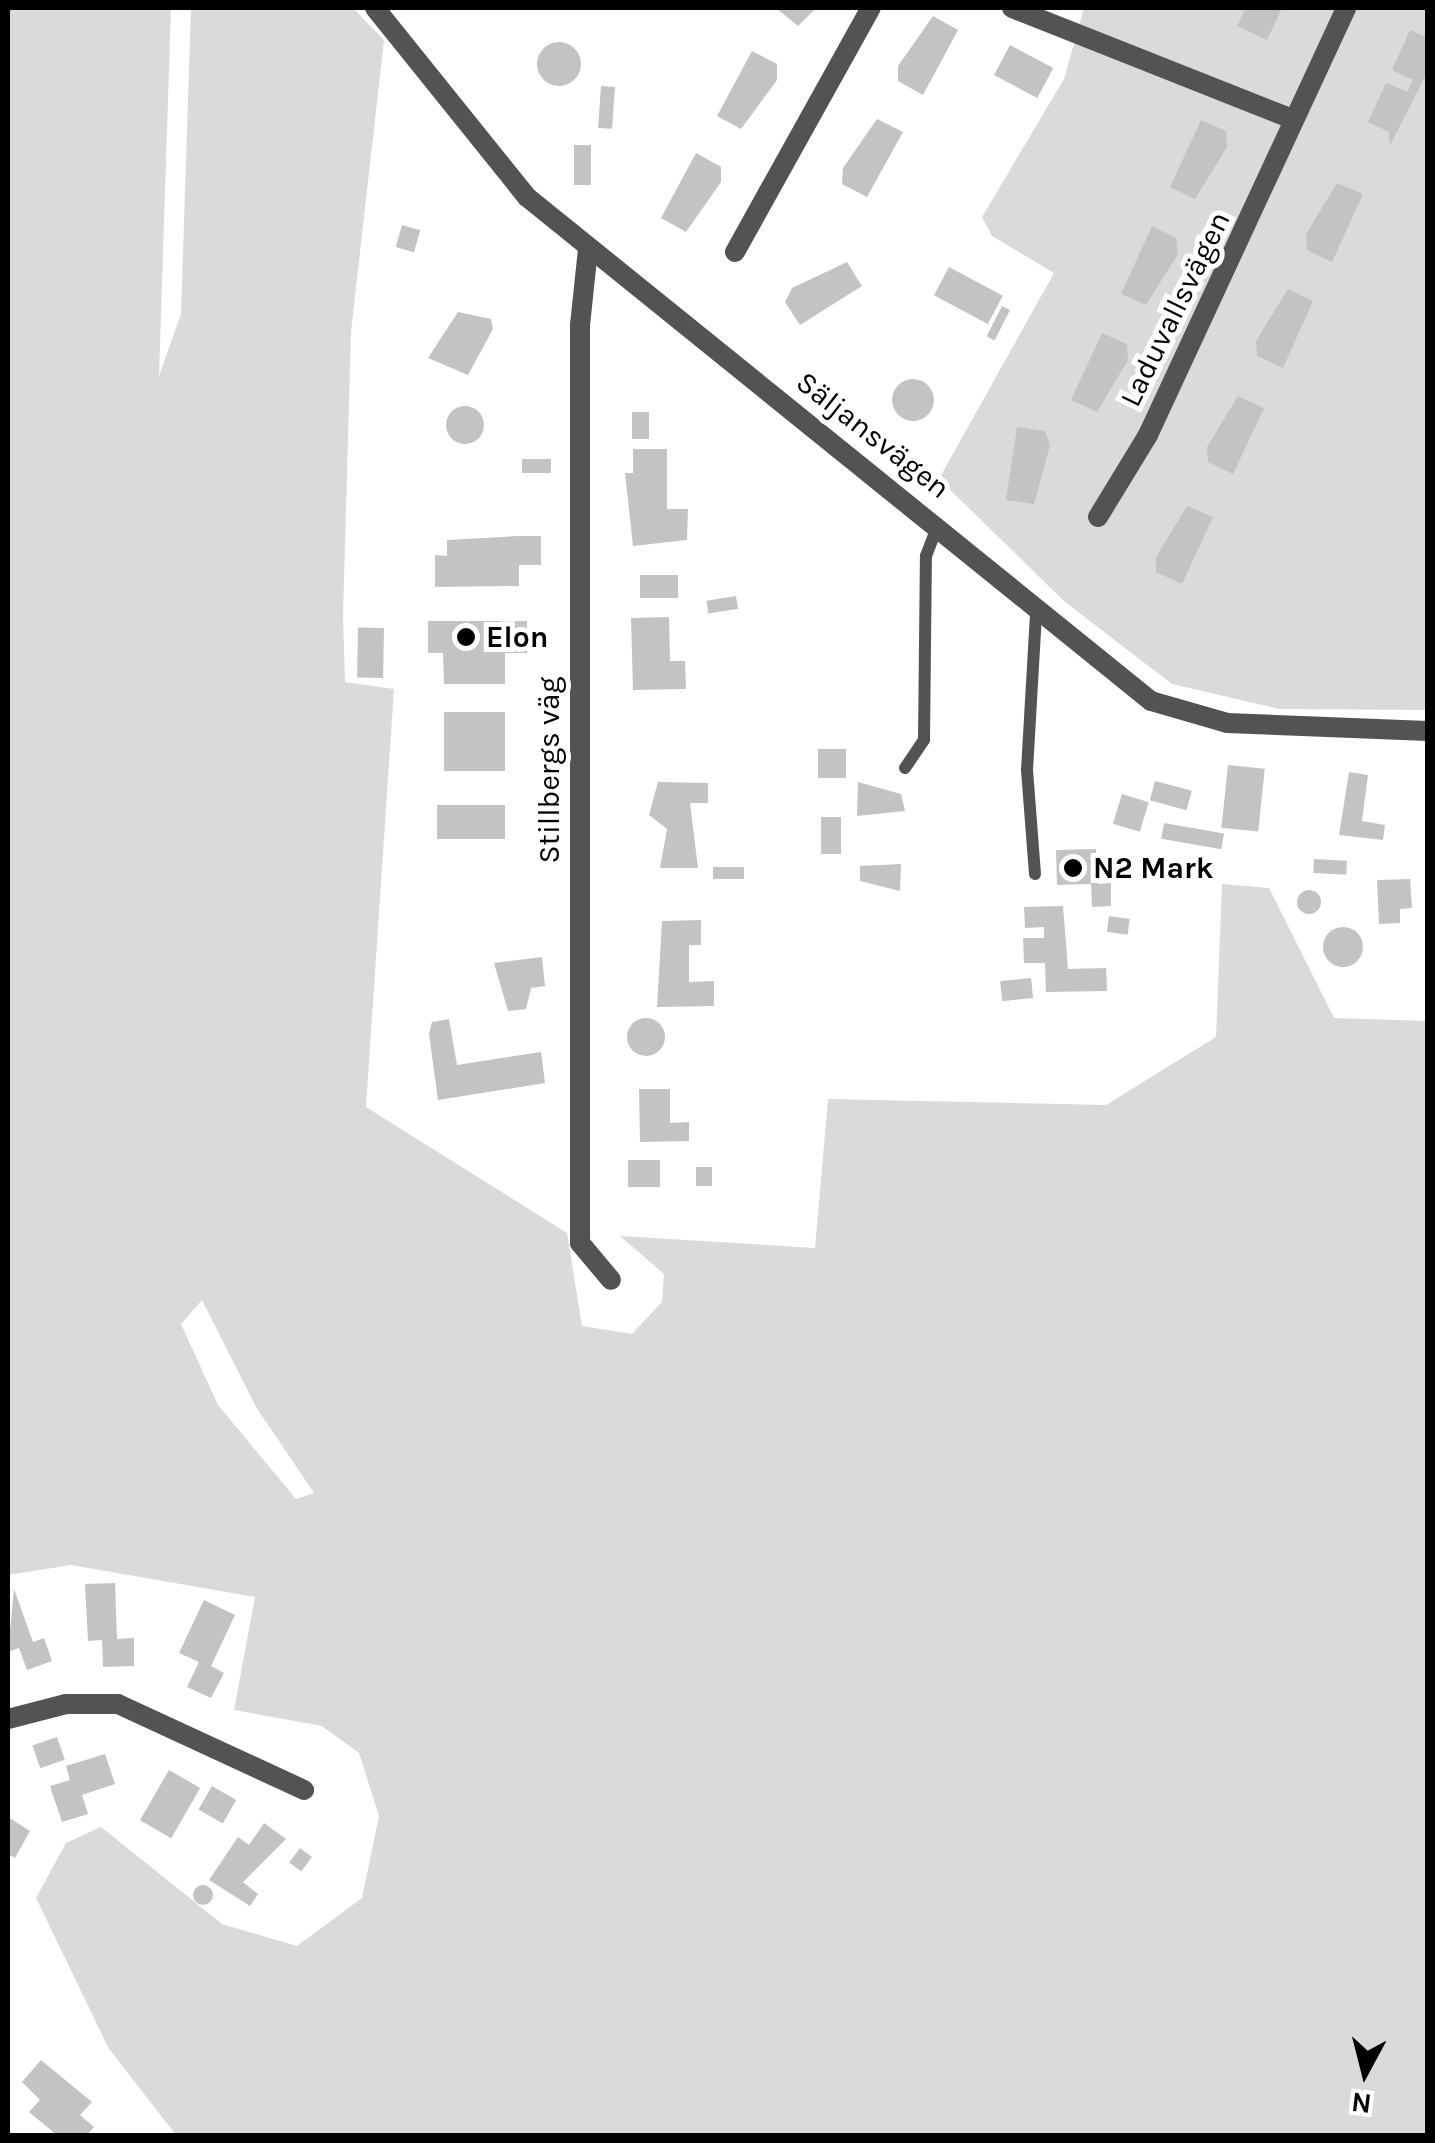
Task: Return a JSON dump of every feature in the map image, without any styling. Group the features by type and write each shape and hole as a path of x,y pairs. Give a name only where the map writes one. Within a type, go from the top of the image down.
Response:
{"street":[{"name":"Säljansvägen","path":"374,8 527,197 938,525 1036,613 1151,701 1184,713 1428,731"},
{"path":"735,252 871,8"},
{"path":"1012,8 1290,118"},
{"name":"Laduvallsvägen","path":"1098,517 1148,434 1290,118 1346,8"},
{"name":"Stillbergs väg","path":"588,248 580,325 580,1243 611,1280"},
{"path":"8,1719 66,1704 118,1704 304,1790"}],"lane":[{"path":"905,768 924,740 926,556 938,525"},
{"path":"1035,874 1027,770 1036,613"}],"shaded area":[{"path":"8,8 171,8 159,376 181,314 191,8 353,8 384,40 351,332 343,616 345,682 394,689 366,1107 567,1233 582,1326 632,1334 662,1302 664,1274 620,1236 815,1248 828,1099 1106,1105 1216,1037 1222,884 1269,888 1334,1018 1427,1021 1427,2135 176,2135 109,2049 36,1898 66,1843 101,1827 222,1924 297,1946 362,1898 379,1816 359,1753 322,1726 234,1710 255,1597 71,1565 8,1575","holes":["202,1300 256,1407 314,1493 296,1499 218,1405 181,1324"]},
{"path":"1084,8 1427,8 1427,710 1279,709 1172,684 1065,602 939,479 1054,273 992,236 982,217 1064,79"}],"building":[{"path":"776,8 816,8 798,26"},
{"path":"1246,8 1282,8 1267,40 1237,26"},
{"path":"933,16 958,30 923,95 898,81 898,66"},
{"path":"1410,30 1428,38 1428,71 1390,145 1389,132 1368,122 1386,83 1407,92 1413,80 1392,70"},
{"path":"559,42 574,49 581,64 574,79 559,86 544,79 537,64 544,49"},
{"path":"1010,45 1053,68 1037,98 994,75"},
{"path":"752,51 777,64 777,80 741,129 717,116"},
{"path":"601,86 615,87 612,129 598,128"},
{"path":"877,119 903,132 867,197 842,184 843,168"},
{"path":"1201,120 1226,131 1227,147 1195,199 1170,187"},
{"path":"574,145 591,145 591,185 574,185"},
{"path":"696,153 721,167 721,182 686,232 661,218"},
{"path":"1337,183 1363,194 1332,262 1307,250 1306,234"},
{"path":"402,225 420,230 414,252 396,247"},
{"path":"1152,226 1176,238 1178,254 1146,305 1121,294"},
{"path":"847,262 862,286 800,325 785,302 792,288"},
{"path":"949,267 1003,296 988,324 934,295"},
{"path":"1288,289 1313,301 1283,368 1257,356 1256,341"},
{"path":"1002,306 1010,310 995,340 987,336"},
{"path":"458,312 491,319 493,329 468,375 428,358"},
{"path":"1102,333 1127,344 1128,360 1097,412 1071,400"},
{"path":"913,379 928,385 934,400 928,415 913,421 898,415 892,400 898,385"},
{"path":"1238,396 1264,408 1233,474 1208,462 1207,447"},
{"path":"465,406 479,411 484,425 479,439 465,444 451,439 446,425 451,411"},
{"path":"632,412 649,412 649,439 632,439"},
{"path":"1017,427 1045,431 1050,445 1034,504 1006,500"},
{"path":"633,449 667,449 667,509 688,509 687,540 633,546 625,473 633,473"},
{"path":"522,459 551,459 551,473 522,473"},
{"path":"1187,506 1213,517 1182,584 1156,572 1156,557"},
{"path":"541,536 541,565 519,565 519,586 435,587 435,555 447,556 447,540"},
{"path":"640,575 678,575 678,598 640,598"},
{"path":"736,596 738,609 708,614 706,601"},
{"path":"669,617 670,661 685,661 686,689 633,690 631,618"},
{"name":"Elon","path":"428,621 527,621 527,653 505,653 505,684 444,684 443,653 428,653"},
{"path":"358,628 384,628 383,678 357,678"},
{"path":"444,712 505,712 505,771 444,771"},
{"path":"818,749 846,749 846,778 818,778"},
{"path":"1228,765 1265,769 1258,832 1221,828"},
{"path":"1349,772 1368,775 1362,821 1385,825 1383,840 1339,835"},
{"path":"1155,781 1192,791 1187,810 1150,800"},
{"path":"658,782 708,783 708,803 690,803 698,868 660,868 667,829 649,815"},
{"path":"858,782 901,794 905,811 857,816"},
{"path":"1122,794 1149,802 1140,832 1113,824"},
{"path":"437,805 505,805 505,839 437,839"},
{"path":"821,817 841,817 841,854 821,854"},
{"path":"1164,823 1224,834 1221,849 1161,839"},
{"path":"1096,849 1098,884 1111,883 1111,906 1092,907 1091,884 1057,885 1056,850"},
{"path":"1314,859 1347,861 1346,875 1313,873"},
{"path":"901,864 900,891 860,881 860,866"},
{"path":"713,867 744,867 744,879 713,879"},
{"path":"1410,879 1412,908 1400,909 1400,923 1379,924 1377,880"},
{"path":"1309,890 1318,893 1318,911 1309,914 1300,911 1297,902 1300,893"},
{"path":"1063,906 1068,969 1106,968 1107,991 1046,992 1045,963 1024,963 1023,938 1044,938 1044,927 1025,928 1024,907"},
{"path":"1109,916 1130,919 1128,935 1107,932"},
{"path":"701,920 701,945 689,945 689,982 714,981 714,1006 657,1007 662,921"},
{"path":"1343,927 1357,933 1363,947 1357,961 1343,967 1329,961 1323,947 1329,933"},
{"path":"542,957 545,986 531,988 526,1009 508,1011 494,963"},
{"path":"1031,978 1033,998 1002,1001 1000,981"},
{"path":"646,1018 659,1024 665,1037 659,1050 646,1056 633,1050 627,1037 633,1024"},
{"path":"449,1019 457,1065 541,1052 545,1083 438,1100 429,1034 432,1022"},
{"path":"639,1089 670,1089 670,1123 689,1122 689,1141 640,1142"},
{"path":"628,1160 660,1160 660,1187 628,1187"},
{"path":"696,1167 712,1167 712,1186 696,1186"},
{"path":"115,1583 117,1639 134,1638 134,1666 103,1667 102,1640 88,1641 85,1584"},
{"path":"14,1589 33,1642 44,1638 52,1661 27,1670 19,1648 8,1652"},
{"path":"204,1600 235,1615 211,1666 224,1673 211,1698 187,1687 199,1662 179,1653"},
{"path":"57,1737 65,1760 40,1768 32,1745"},
{"path":"105,1754 115,1784 82,1795 88,1814 62,1822 50,1786 70,1780 66,1766"},
{"path":"169,1770 200,1788 171,1838 140,1820"},
{"path":"212,1786 236,1800 223,1823 198,1809"},
{"path":"8,1817 30,1831 15,1858 8,1854"},
{"path":"264,1823 286,1839 243,1882 258,1894 250,1906 209,1880 238,1837 249,1845"},
{"path":"300,1848 312,1857 301,1871 289,1862"},
{"path":"199,1885 207,1885 213,1895 207,1905 199,1905 193,1899 193,1891"},
{"path":"41,2060 92,2102 80,2115 94,2127 86,2136 58,2136 29,2112 40,2100 22,2082"}],"place":[{"name":"Elon","path":"466,637"},
{"name":"N2 Mark","path":"1073,868"}]}
